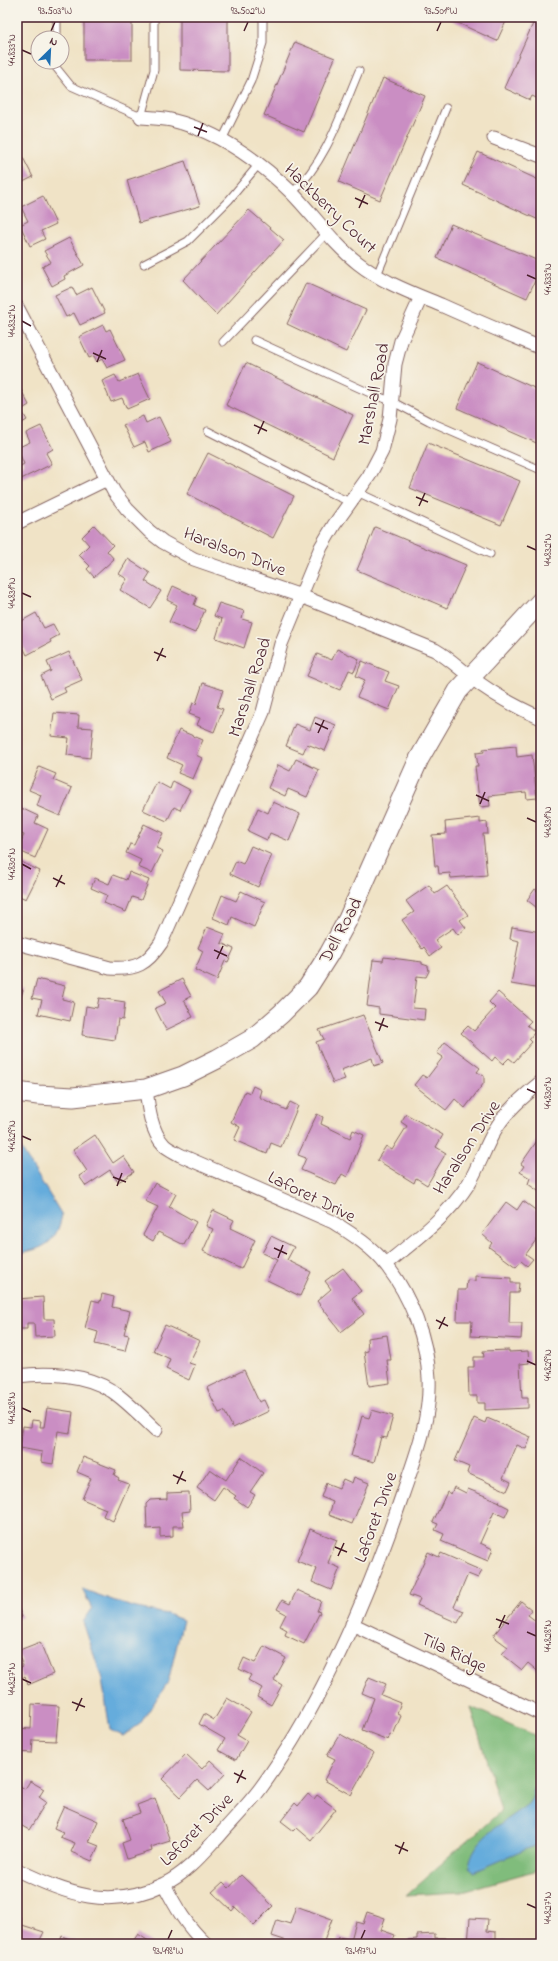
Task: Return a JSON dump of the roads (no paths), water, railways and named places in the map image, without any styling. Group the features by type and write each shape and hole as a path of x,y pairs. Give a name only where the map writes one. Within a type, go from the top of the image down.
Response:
{"street":[{"name":"Hackberry Court","path":"141,117 170,120 197,128 222,140 259,164 292,193 327,233 358,263 377,275 421,297 541,348"},
{"path":"494,138 541,156"},
{"name":"Marshall Road","path":"17,943 110,968 125,969 140,965 153,955 161,943 246,753 262,712 281,644 321,547 369,476 382,450 390,419 395,364 401,341 421,297"},
{"name":"Haralson Drive","path":"17,307 107,479 127,509 163,542 194,559 301,596 435,650 447,656 470,677 504,701 541,718"},
{"path":"17,523 107,479"},
{"name":"Dell Road","path":"17,1092 73,1097 146,1088 183,1076 217,1059 252,1039 281,1014 308,987 330,954 348,919 419,759 458,691 541,601"},
{"name":"Haralson Drive","path":"386,1264 427,1231 451,1207 469,1182 495,1130 510,1109 541,1082"},
{"name":"Laforet Drive","path":"17,1870 51,1886 89,1898 108,1898 133,1895 164,1884 180,1874 211,1844 259,1790 301,1726 328,1675 352,1624 394,1520 421,1439 428,1410 429,1378 424,1346 415,1314 402,1288 386,1264 356,1237 333,1222 180,1155 164,1145 155,1130 148,1106 146,1088"},
{"path":"17,1376 31,1374 58,1375 85,1379 112,1391 156,1430"},
{"name":"Tila Ridge","path":"352,1624 541,1714"},
{"path":"164,1884 182,1917 196,1935 206,1944"}],"lane":[{"path":"57,17 57,30"},
{"path":"58,70 71,86 141,117 154,70 154,17"},
{"path":"222,140 251,81 263,43 263,17"},
{"path":"292,193 305,181 332,137 359,71"},
{"path":"377,275 446,108"},
{"path":"144,264 188,241 229,200 259,164"},
{"path":"223,342 327,233"},
{"path":"254,340 541,470"},
{"path":"208,431 334,495 354,497 490,554"}],"water":[{"path":"17,1144 62,1215 53,1239 42,1247 17,1254"},
{"path":"82,1589 132,1607 167,1614 183,1620 168,1682 140,1724 123,1736 110,1730 102,1679 83,1622 92,1609"},
{"path":"534,1788 541,1793 541,1843 474,1872 469,1868 471,1858 476,1848 491,1831 528,1804 532,1798"}]}
